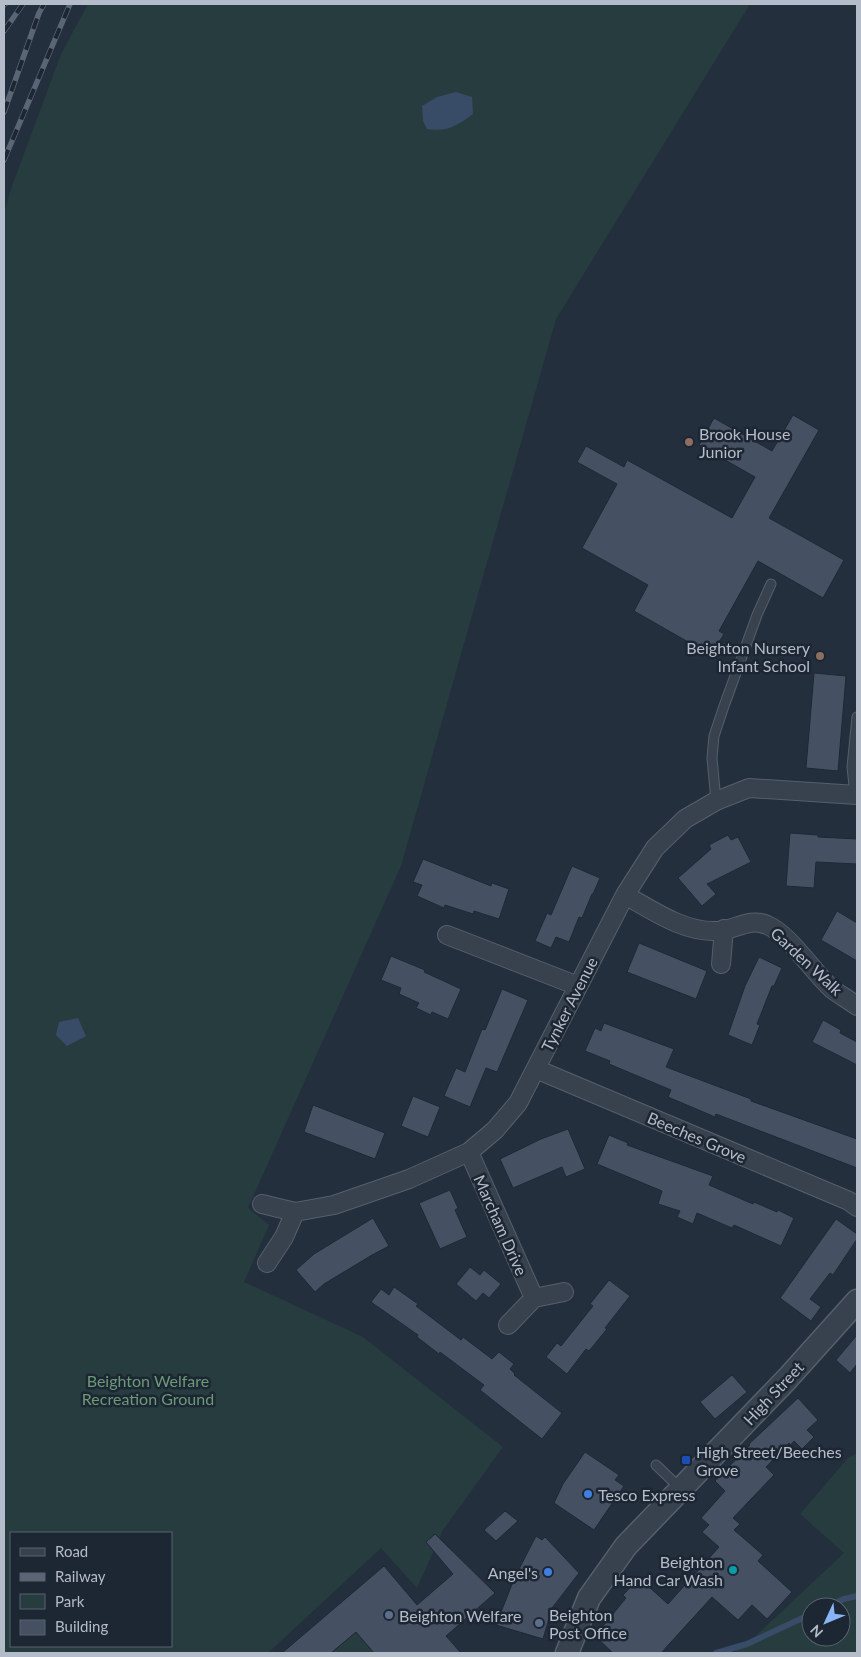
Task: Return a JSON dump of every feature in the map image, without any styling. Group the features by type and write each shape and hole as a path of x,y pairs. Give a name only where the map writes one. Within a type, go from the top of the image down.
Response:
{"street":[{"name":"Tynker Avenue","path":"262,1204 295,1212 334,1204 400,1182 469,1152 495,1130 518,1103 624,895 655,848 685,819 716,801 748,788 856,795"},
{"name":"Garden Walk","path":"624,895 672,920 697,929 717,932 753,922 768,925 787,939 832,988 857,1006"},
{"path":"721,964 724,929"},
{"path":"447,935 578,986"},
{"name":"Beeches Grove","path":"536,1070 849,1201 857,1207"},
{"name":"Marcham Drive","path":"469,1152 534,1298"},
{"path":"267,1263 284,1237 295,1212"},
{"path":"508,1325 534,1298 564,1292"},
{"name":"High Street","path":"567,1653 588,1598 626,1546 787,1379 857,1301"}],"lane":[{"path":"716,801 712,758 714,736 757,615 771,584"},
{"path":"856,795 852,767 857,717"},
{"path":"656,1465 681,1489"}],"green space":[{"name":"Beighton Welfare Recreation Ground","path":"88,4 750,4 556,319 401,866 248,1208 269,1225 244,1282 363,1337 503,1447 443,1530 417,1588 381,1548 268,1653 4,1653 4,213 11,189 61,54"},
{"path":"857,1453 857,1653 732,1653 747,1644 844,1553 800,1514 848,1458"},
{"path":"356,1632 374,1653 330,1653"}],"water":[{"path":"456,92 472,97 473,114 462,122 446,129 427,129 423,121 422,106 437,97"},
{"path":"78,1018 86,1036 67,1046 56,1035 59,1022"}],"building":[{"path":"793,415 819,430 769,518 844,560 823,598 758,561 719,631 724,634 711,655 634,611 648,585 582,548 617,484 577,462 586,446 624,467 627,460 732,518 755,477 699,445 714,418 772,451"},
{"path":"814,673 846,676 838,771 806,768"},
{"path":"790,833 857,839 857,864 816,862 814,888 786,886"},
{"path":"728,835 731,840 738,837 751,862 707,884 716,894 702,906 678,878 711,849 709,845"},
{"path":"423,859 491,886 492,883 509,889 499,919 474,911 473,914 445,905 444,908 417,896 422,885 413,882"},
{"path":"572,866 600,878 582,918 579,917 569,942 556,937 551,948 535,941 547,913 551,915"},
{"path":"837,911 857,923 857,961 821,940"},
{"path":"639,943 707,971 696,999 627,972"},
{"path":"391,956 425,970 424,972 461,989 448,1019 432,1012 431,1015 416,1008 419,1003 399,994 401,988 381,980"},
{"path":"759,957 782,968 774,986 772,986 757,1024 760,1025 752,1045 728,1035 745,986"},
{"path":"502,989 528,1000 497,1072 486,1068 470,1107 444,1096 456,1068 465,1072 482,1029 485,1030"},
{"path":"823,1020 841,1030 840,1033 857,1042 857,1065 812,1042"},
{"path":"604,1023 674,1049 666,1067 751,1099 751,1101 857,1139 857,1168 716,1114 715,1117 668,1097 671,1090 609,1064 610,1061 585,1051 595,1028 601,1031"},
{"path":"413,1096 440,1107 428,1137 401,1126"},
{"path":"313,1105 385,1133 375,1159 304,1132"},
{"path":"568,1129 585,1169 566,1177 562,1167 513,1188 500,1159 541,1139"},
{"path":"609,1135 628,1143 627,1145 713,1176 709,1185 753,1204 754,1202 777,1212 778,1210 794,1218 781,1246 734,1225 732,1228 697,1213 693,1224 677,1217 680,1211 658,1204 662,1191 597,1164"},
{"path":"450,1190 458,1208 455,1210 467,1237 440,1249 419,1203"},
{"path":"373,1218 389,1246 324,1284 315,1292 296,1270 314,1254"},
{"path":"836,1219 857,1234 857,1239 833,1275 830,1273 810,1299 821,1307 811,1321 780,1298"},
{"path":"470,1267 480,1275 484,1270 501,1284 489,1298 483,1293 476,1301 456,1284"},
{"path":"609,1280 630,1296 605,1328 607,1329 589,1351 586,1349 567,1374 546,1357 557,1343 561,1346 593,1306 590,1304"},
{"path":"394,1287 418,1304 416,1306 461,1340 463,1337 492,1359 499,1352 514,1364 510,1369 514,1375 562,1413 542,1439 480,1390 484,1385 440,1352 439,1354 417,1337 418,1335 371,1302 381,1289 389,1295"},
{"path":"857,1335 857,1364 850,1373 836,1360"},
{"path":"732,1375 747,1392 715,1419 700,1402"},
{"path":"798,1398 818,1420 807,1430 814,1437 802,1449 794,1441 791,1445 789,1443 766,1467 774,1475 733,1518 740,1524 734,1530 763,1555 758,1561 792,1592 767,1619 752,1605 738,1620 712,1597 661,1653 613,1653 595,1636 626,1598 623,1595 639,1578 668,1604 719,1547 702,1532 709,1525 701,1518 725,1491 715,1481 749,1444"},
{"name":"Tesco Express","path":"585,1452 619,1475 615,1480 624,1486 594,1530 554,1503 563,1484"},
{"path":"505,1511 518,1521 496,1541 484,1530"},
{"name":"Beighton Welfare","path":"435,1534 495,1593 446,1636 461,1653 374,1653 356,1632 331,1653 282,1653 384,1566 417,1605 453,1574 426,1542"},
{"path":"536,1536 542,1540 545,1537 579,1573 552,1608 543,1639 496,1625 514,1579"}],"waterway":[{"path":"851,1597 857,1596"},
{"path":"716,1653 747,1644 801,1619"}],"railway":[{"path":"4,31 23,4"},
{"path":"4,112 39,13 44,4"},
{"path":"4,160 70,4"}],"place":[{"name":"Brook House Junior","path":"689,442"},
{"name":"Beighton Nursery Infant School","path":"820,656"},
{"name":"High Street/Beeches Grove","path":"686,1460"},
{"name":"Tesco Express","path":"588,1494"},
{"name":"Beighton Hand Car Wash","path":"733,1570"},
{"name":"Angel's","path":"548,1572"},
{"name":"Beighton Welfare","path":"389,1615"},
{"name":"Beighton Post Office","path":"539,1623"}]}
